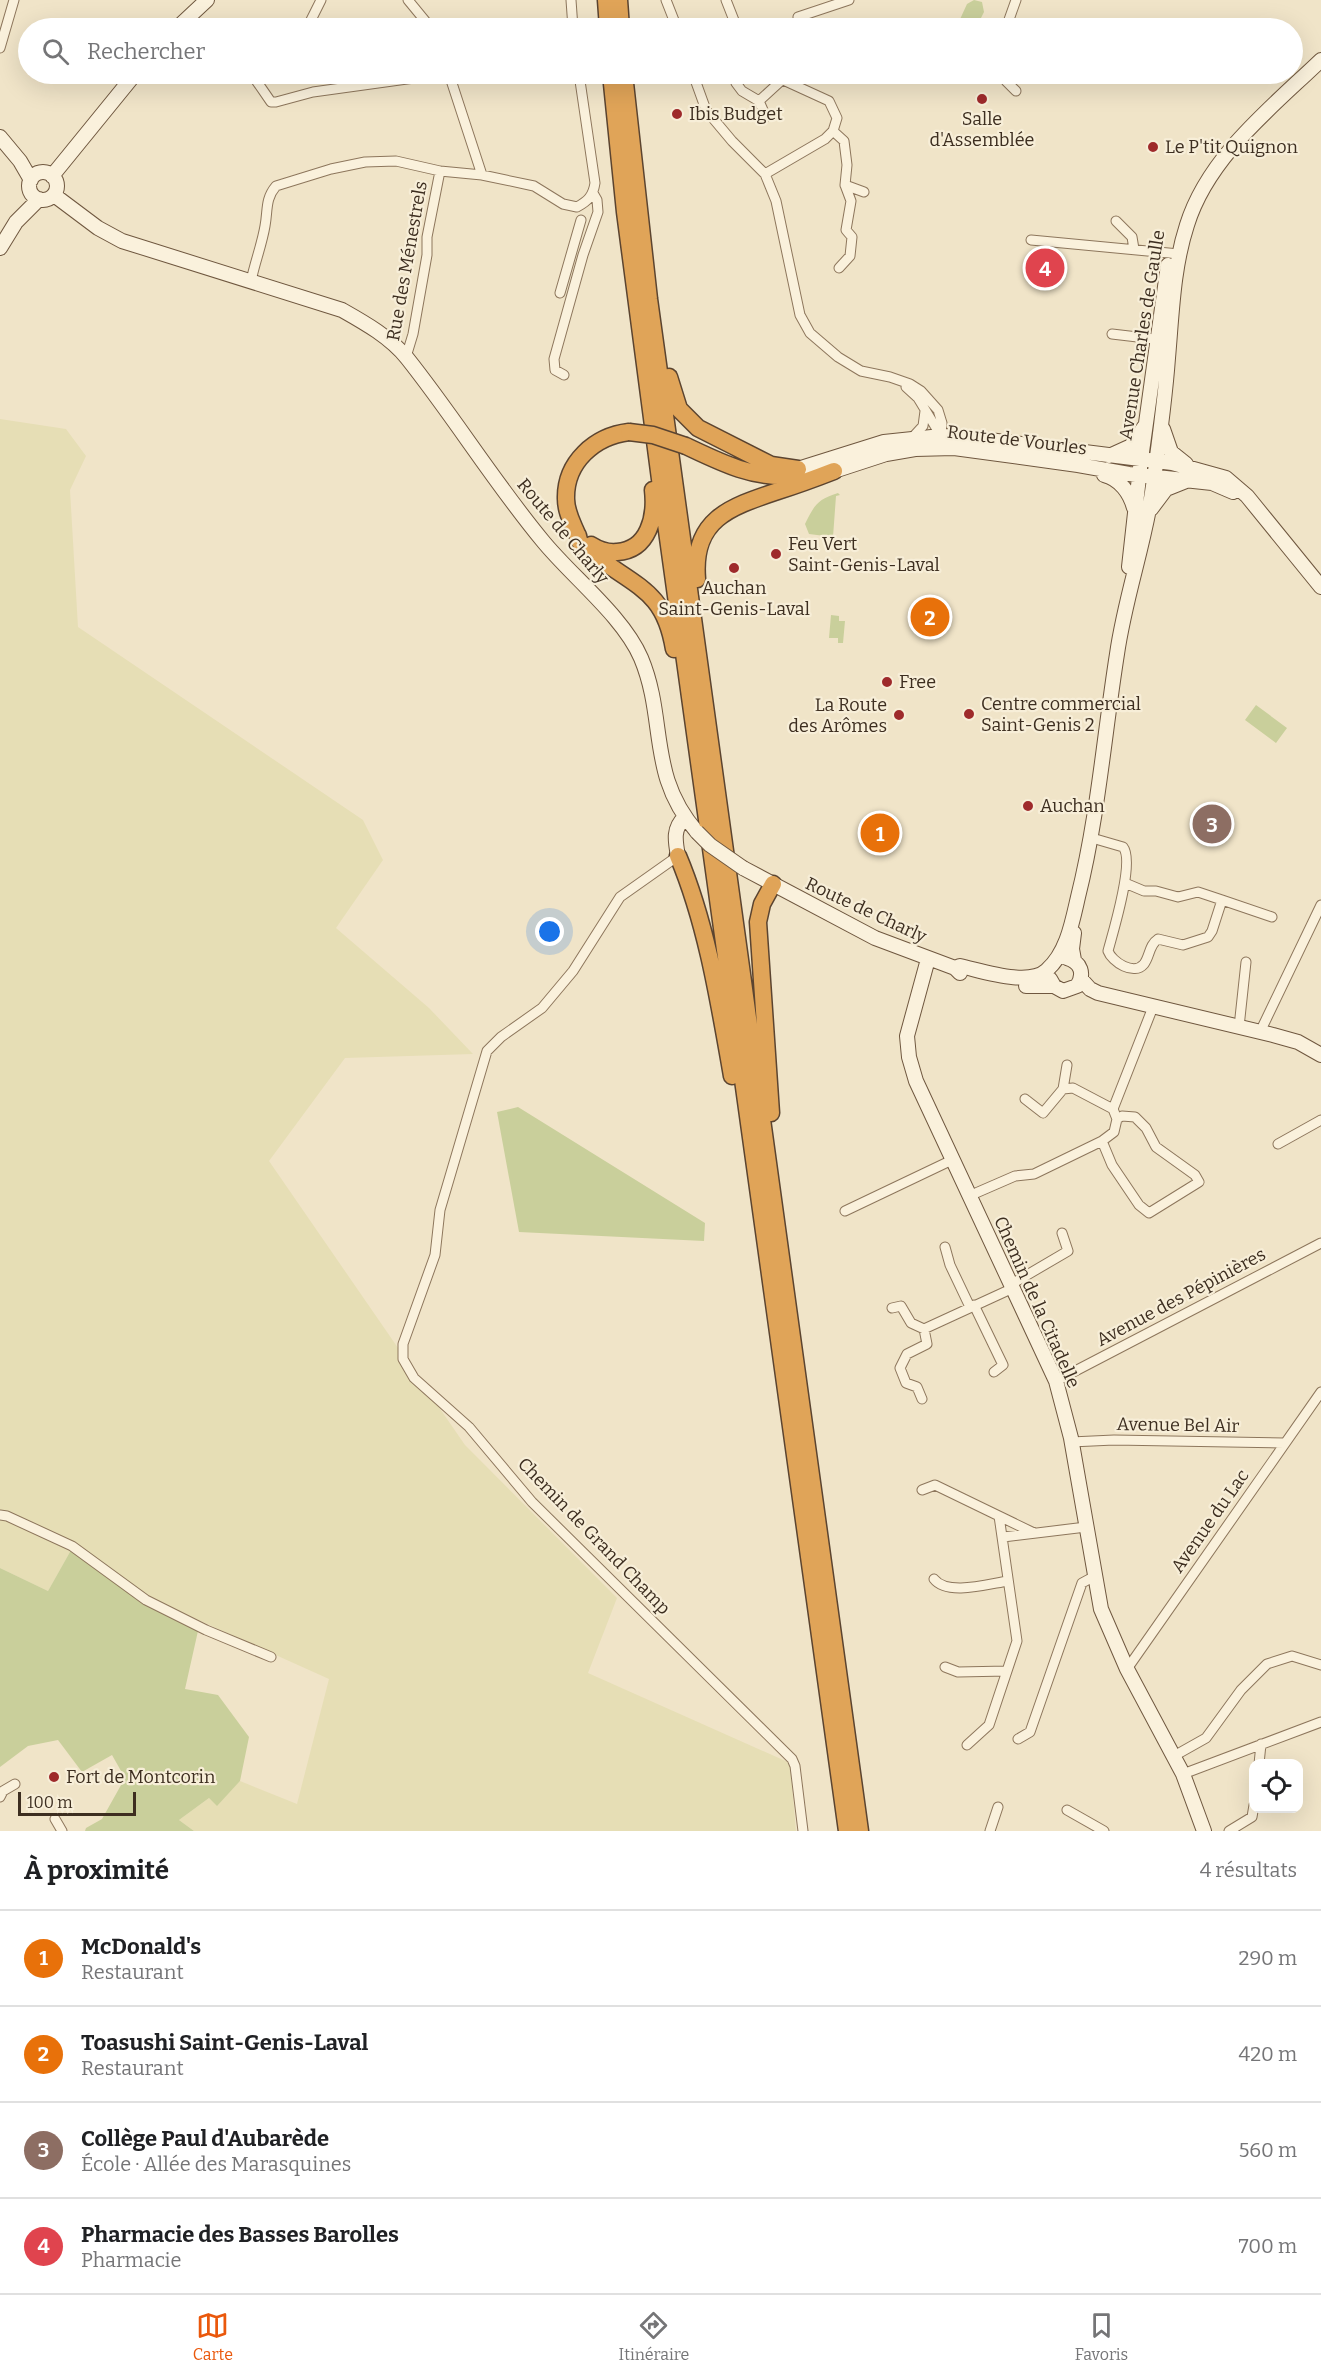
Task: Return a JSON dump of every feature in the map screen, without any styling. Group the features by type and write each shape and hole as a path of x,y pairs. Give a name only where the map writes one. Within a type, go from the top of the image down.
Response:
{"highway":[{"path":"606,0 607,18"},
{"path":"619,0 620,18"},
{"path":"612,84 625,212 651,411 847,1831"},
{"path":"625,84 649,299 860,1831"},
{"path":"649,299 657,311 672,392 679,409 686,418 698,428 759,460 794,472"},
{"path":"578,535 592,547 610,552 627,550 647,534 654,505 646,419 651,411"},
{"path":"695,729 687,720 672,636 662,609 644,588 591,553 580,542 572,524 566,499 567,485 574,466 585,451 595,443 606,437 629,432 653,435 686,446 739,470 758,475 834,471"},
{"path":"701,673 705,660 696,564 699,546 707,528 716,518 738,505 834,471"},
{"path":"678,856 694,899 711,967 750,1185 759,1193"},
{"path":"769,1171 774,1159 758,922 762,904 773,884"}],"street":[{"path":"0,48 14,0"},
{"path":"188,18 207,0"},
{"path":"312,18 321,0"},
{"path":"408,0 422,18"},
{"path":"571,0 572,18"},
{"path":"666,0 672,18"},
{"path":"726,0 733,18"},
{"path":"798,17 849,0"},
{"path":"1010,18 1016,0"},
{"name":"Avenue Charles de Gaulle","path":"1303,69 1321,49"},
{"name":"Avenue Charles de Gaulle","path":"1303,75 1321,60"},
{"path":"52,176 127,84"},
{"path":"259,84 271,102 276,102 313,92 371,84"},
{"path":"451,84 482,175"},
{"path":"250,281 265,225 267,200 276,186 331,169 365,162 396,161 440,171 482,175 534,186 563,204 577,207 587,201 593,193 595,183 580,84"},
{"name":"Route de Vourles","path":"697,84 706,110 765,174 776,201 800,315 810,333 838,357 861,370 910,384 921,391 938,411 942,423 941,436"},
{"path":"737,84 742,91 759,101 766,117"},
{"path":"759,101 778,84"},
{"path":"765,174 825,139 832,131 837,118 829,101 793,84"},
{"path":"1009,84 1016,90"},
{"name":"Avenue Charles de Gaulle","path":"1284,91 1290,84"},
{"name":"Avenue Charles de Gaulle","path":"1148,468 1175,253 1185,203 1201,175 1229,140 1292,84"},
{"path":"832,131 844,141 847,165 845,185 851,201 846,230 852,237 850,256 839,268"},
{"path":"0,137 33,177"},
{"name":"Rue des Ménestrels","path":"406,357 413,334 425,266 427,237 440,171"},
{"path":"44,172 52,176 57,187 54,195 47,199 39,199 31,194 29,184 33,177 44,172"},
{"path":"845,185 864,192"},
{"path":"564,375 555,370 554,359 591,227 598,212 597,200 593,193"},
{"name":"Route de Charly","path":"54,195 98,228 122,241 342,310 375,329 406,357 542,540 619,623 640,656 652,690 659,753 667,781 692,825 710,845 743,868 874,938 928,959 955,968 960,966 1028,979 1040,976 1054,964"},
{"path":"0,248 16,222 39,199"},
{"path":"560,293 581,220 577,207"},
{"path":"581,220 591,227"},
{"path":"1116,221 1132,237 1134,249"},
{"path":"1031,240 1175,253"},
{"path":"1112,334 1163,340"},
{"name":"Avenue Charles de Gaulle","path":"1154,420 1150,397 1163,340"},
{"name":"Route de Vourles","path":"897,380 918,398 941,436"},
{"path":"1095,838 1072,922 1061,955 1054,964 1049,978 1054,986 1063,991 1077,984 1081,969 1074,960 1072,940 1095,838 1117,651 1144,501 1154,421 1150,397"},
{"name":"Route de Vourles","path":"834,471 913,444 923,426 925,408"},
{"path":"1109,456 1135,442 1154,420 1171,452 1191,474 1162,493 1141,516"},
{"path":"913,444 930,445 941,436 954,448"},
{"name":"Route de Vourles","path":"941,436 984,439 1109,456 1148,468 1191,474 1225,488 1259,513 1321,587"},
{"path":"984,439 993,446 998,454"},
{"name":"Route de Vourles","path":"794,472 884,442 954,448 1107,471 1148,468"},
{"path":"1077,465 1115,479 1129,495 1141,516"},
{"path":"678,856 692,825"},
{"path":"1095,838 1126,850 1125,883 1108,951 1111,958 1125,967 1140,968 1152,945 1158,939 1183,945 1208,937 1222,900"},
{"name":"Chemin de Grand Champ","path":"678,856 620,897 573,971 542,1008 494,1043 488,1051 440,1209 435,1255 403,1344 403,1359 414,1378 469,1427 532,1502 792,1759 795,1766 803,1831"},
{"path":"1125,883 1144,891 1156,891 1178,897 1198,892 1272,917"},
{"path":"1260,1032 1321,905"},
{"path":"1054,964 1066,958 1074,960"},
{"name":"Chemin de la Citadelle","path":"928,959 907,1036 909,1057 916,1081 1056,1381 1064,1406 1101,1609 1127,1669 1183,1774 1204,1831"},
{"path":"1239,1027 1245,962"},
{"name":"Route de Charly","path":"955,968 957,973 1028,986 1054,986"},
{"path":"1077,984 1096,1000 1153,1007 1260,1032 1298,1042 1321,1055"},
{"path":"1113,1109 1153,1007"},
{"path":"1025,1099 1043,1113 1064,1089 1067,1065"},
{"path":"969,1196 1015,1176 1034,1174 1102,1141 1114,1132 1117,1119 1113,1109 1073,1088 1064,1089"},
{"path":"1102,1141 1112,1165 1138,1205 1149,1213 1199,1182 1195,1175 1156,1147 1146,1128 1135,1117 1122,1116 1117,1119"},
{"path":"1278,1144 1321,1120"},
{"path":"845,1211 952,1160"},
{"path":"924,1329 1011,1287 1068,1251 1062,1233"},
{"name":"Avenue des Pépinières","path":"1056,1381 1321,1243"},
{"path":"945,1247 950,1265 1003,1365 994,1372"},
{"path":"892,1308 901,1306 911,1323 924,1329"},
{"path":"922,1399 917,1387 906,1383 900,1368 907,1354 927,1344 924,1329"},
{"name":"Avenue du Lac","path":"1127,1669 1321,1392"},
{"name":"Avenue Bel Air","path":"1071,1442 1114,1440 1284,1443"},
{"path":"922,1490 935,1485 1034,1533"},
{"path":"0,1515 7,1516 72,1546 146,1600 206,1630 271,1657"},
{"path":"967,1745 989,1725 1017,1641 999,1516"},
{"path":"1003,1537 1086,1527"},
{"path":"1018,1739 1030,1732 1082,1584 1095,1576"},
{"path":"934,1579 948,1589 1008,1581"},
{"path":"1174,1756 1206,1738 1241,1690 1267,1664 1292,1656 1321,1665"},
{"path":"945,1667 958,1672 1006,1671"},
{"path":"1183,1774 1321,1722"},
{"path":"1260,1759 1261,1744"},
{"path":"0,1797 3,1791 15,1784"},
{"path":"990,1831 998,1807"},
{"path":"1067,1809 1104,1831"},
{"path":"1229,1831 1252,1817 1253,1813"},
{"path":"55,1819 62,1831"}],"shaded area":[{"path":"0,419 66,429 86,456 70,490 78,627 363,820 383,860 336,928 429,1008 473,1054 345,1058 269,1161 465,1445 617,1598 588,1673 790,1763 796,1831 194,1831 179,1820 209,1798 217,1805 240,1781 297,1804 329,1679 127,1588 75,1543 48,1591 0,1568"}],"green space":[{"path":"974,0 982,2 984,12 981,18 961,18 967,4"},
{"path":"838,493 840,495 836,496 833,537 809,534 805,524 814,507 825,498"},
{"path":"831,615 839,616 839,621 845,621 843,643 838,643 838,638 829,638"},
{"path":"1256,705 1287,728 1276,743 1245,720"},
{"path":"518,1107 705,1223 704,1241 519,1232 497,1112"},
{"path":"75,1543 127,1588 200,1622 185,1689 218,1695 249,1737 240,1781 217,1806 209,1798 179,1820 194,1831 85,1831 86,1828 102,1819 125,1778 112,1755 82,1772 58,1740 28,1746 0,1767 0,1568 48,1591"}],"place":[{"name":"Salle d'Assemblée","path":"982,99"},
{"name":"Ibis Budget","path":"677,114"},
{"name":"Le P'tit Quignon","path":"1153,147"},
{"name":"Pharmacie des Basses Barolles","path":"1045,268"},
{"name":"Feu Vert Saint-Genis-Laval","path":"776,554"},
{"name":"Auchan Saint-Genis-Laval","path":"734,568"},
{"name":"Toasushi Saint-Genis-Laval","path":"930,617"},
{"name":"Free","path":"887,682"},
{"name":"Centre commercial Saint-Genis 2","path":"969,714"},
{"name":"La Route des Arômes","path":"899,715"},
{"name":"Auchan","path":"1028,806"},
{"name":"Collège Paul d'Aubarède","path":"1212,824"},
{"name":"McDonald's","path":"880,833"},
{"name":"Fort de Montcorin","path":"54,1777"}]}
